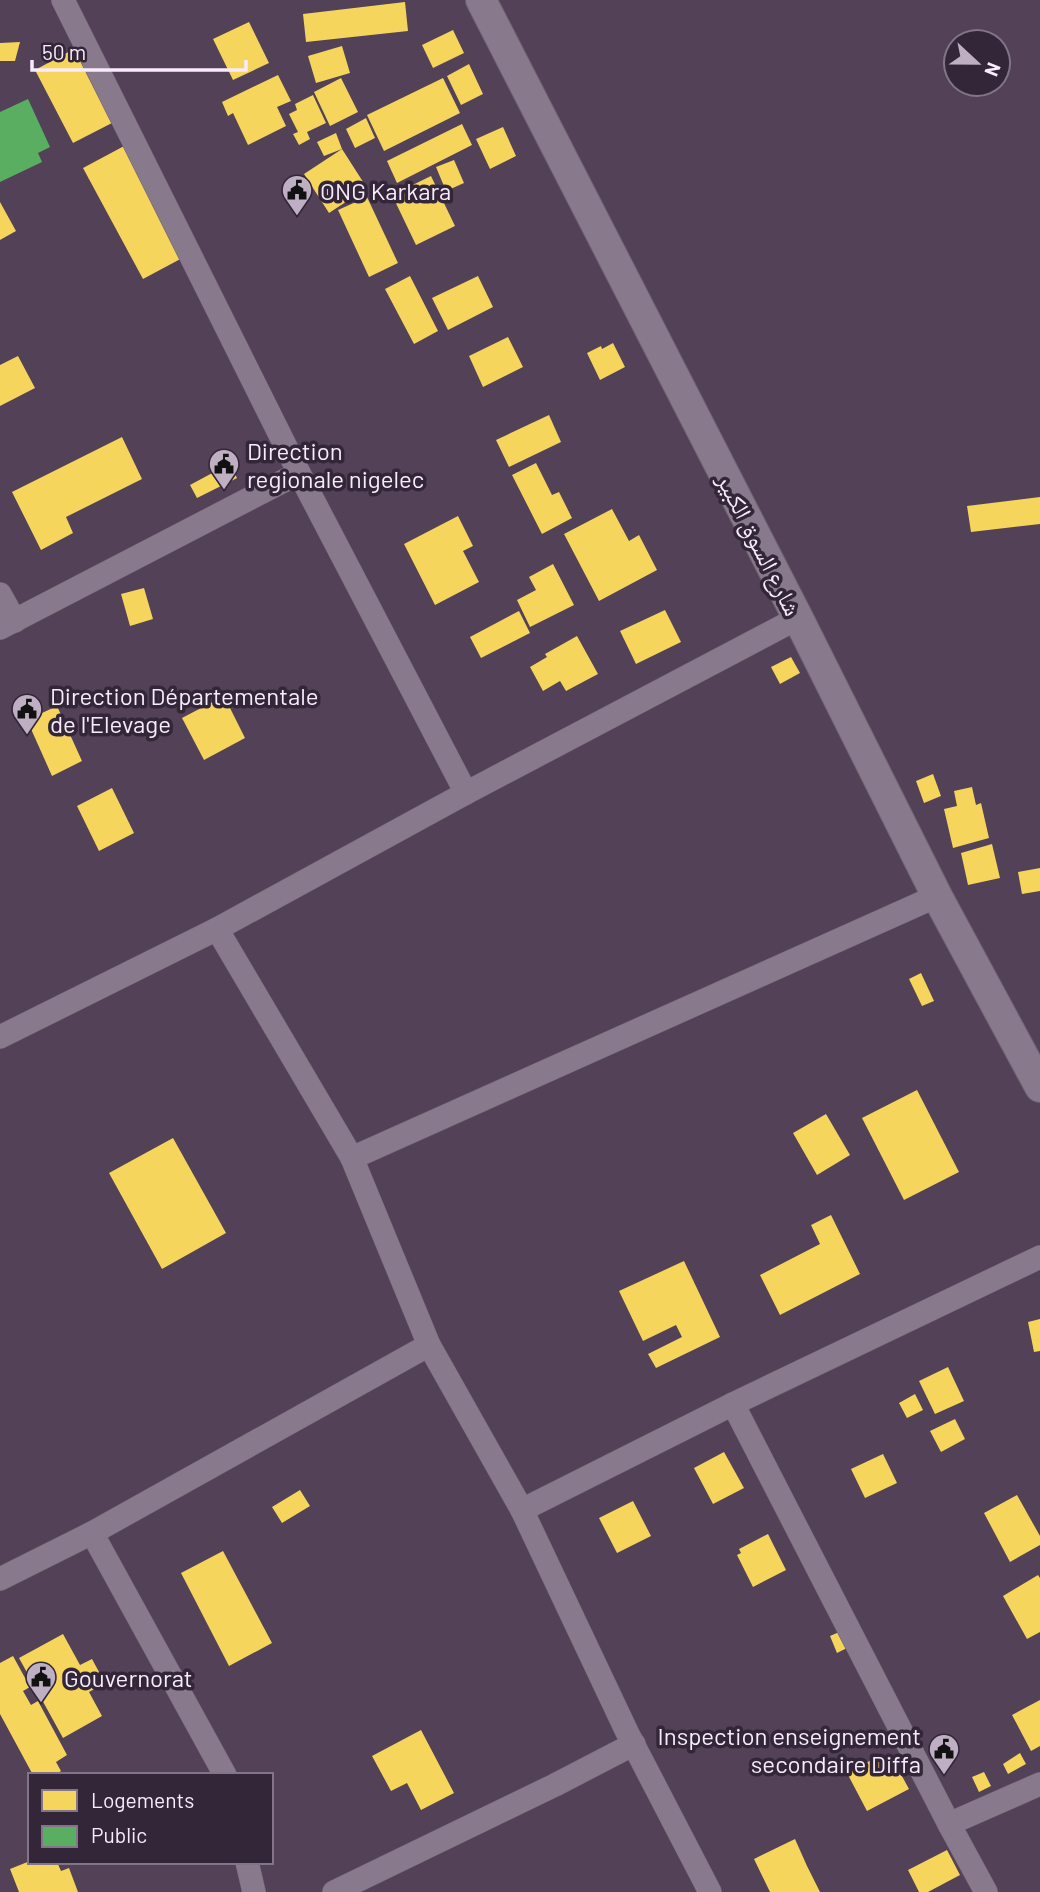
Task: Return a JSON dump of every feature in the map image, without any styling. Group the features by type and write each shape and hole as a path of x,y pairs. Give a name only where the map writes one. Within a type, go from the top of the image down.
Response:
{"street":[{"path":"63,0 299,473 466,793"},
{"name":"شارع السوق الكبير","path":"481,0 798,618 937,896 1040,1087"},
{"path":"0,594 7,624 299,473"},
{"path":"1,1032 217,929 466,793 798,618"},
{"path":"352,1158 937,896"},
{"path":"217,929 352,1158 429,1345 522,1510 634,1744 710,1892"},
{"path":"522,1510 733,1404 1040,1257"},
{"path":"0,1579 92,1533 429,1345"},
{"path":"733,1404 986,1892"},
{"path":"92,1533 224,1773"},
{"path":"334,1892 634,1744"},
{"path":"949,1824 1040,1783"},
{"path":"247,1864 254,1892"}],"building: Logements":[{"path":"405,2 408,31 306,42 303,14"},
{"path":"249,22 269,63 233,80 213,39"},
{"path":"453,30 464,53 433,68 422,45"},
{"path":"20,42 15,61 0,61 0,43"},
{"path":"342,46 350,73 316,83 308,56"},
{"path":"74,49 112,123 73,143 35,70"},
{"path":"469,64 483,94 461,105 447,76"},
{"path":"278,75 291,101 277,107 286,126 248,145 233,113 228,116 222,102"},
{"path":"341,78 358,112 330,126 314,92"},
{"path":"443,78 460,113 384,151 367,115"},
{"path":"313,95 326,123 307,132 310,139 299,145 293,134 298,132 289,114 297,110 295,104"},
{"path":"366,118 375,138 355,148 346,129"},
{"path":"462,124 472,145 397,183 387,161"},
{"path":"503,127 516,156 490,169 476,139"},
{"path":"336,133 342,149 324,156 317,142"},
{"path":"126,145 186,256 143,279 83,168"},
{"path":"342,149 367,188 329,213 304,174"},
{"path":"454,160 464,183 446,191 436,167"},
{"path":"431,176 455,226 416,245 392,195"},
{"path":"367,197 398,263 369,277 338,210"},
{"path":"0,202 16,231 0,240"},
{"path":"410,276 438,331 414,344 385,289"},
{"path":"478,276 493,307 448,330 432,298"},
{"path":"508,337 523,367 483,387 469,356"},
{"path":"613,343 625,367 600,380 587,353"},
{"path":"18,356 35,388 0,406 0,365"},
{"path":"549,415 561,442 509,467 496,440"},
{"path":"122,437 142,479 66,517 73,533 41,550 12,492"},
{"path":"536,463 552,495 559,492 572,518 542,534 512,475"},
{"path":"229,464 237,478 197,498 190,485"},
{"path":"1040,497 1040,524 971,532 967,506"},
{"path":"612,509 629,541 639,535 657,570 599,601 564,534"},
{"path":"458,516 473,546 463,551 479,582 435,605 404,544"},
{"path":"553,564 574,605 530,627 517,600 536,590 529,577"},
{"path":"144,588 153,619 130,626 121,594"},
{"path":"665,610 681,642 636,664 620,631"},
{"path":"519,611 530,633 481,658 470,637"},
{"path":"577,636 598,674 566,691 560,681 543,691 530,667 547,657 545,654"},
{"path":"791,657 800,673 780,684 771,667"},
{"path":"224,696 245,738 204,760 182,718"},
{"path":"57,706 82,761 52,776 27,720"},
{"path":"933,774 941,796 924,803 916,781"},
{"path":"972,787 976,805 981,803 989,838 953,848 944,809 957,806 954,791"},
{"path":"112,788 134,833 99,851 77,806"},
{"path":"992,844 1000,878 968,885 961,853"},
{"path":"1040,868 1040,891 1022,894 1018,872"},
{"path":"921,973 934,1001 922,1006 909,979"},
{"path":"917,1090 959,1172 904,1200 862,1118"},
{"path":"826,1114 850,1155 817,1175 793,1133"},
{"path":"173,1138 226,1233 162,1269 109,1173"},
{"path":"831,1215 860,1274 780,1315 760,1275 820,1244 811,1225"},
{"path":"684,1261 720,1337 656,1368 648,1354 682,1337 676,1325 643,1341 619,1291"},
{"path":"1040,1319 1040,1351 1034,1352 1028,1322"},
{"path":"948,1367 964,1401 935,1414 919,1381"},
{"path":"915,1394 923,1410 907,1418 899,1403"},
{"path":"955,1419 965,1439 941,1452 930,1431"},
{"path":"724,1452 744,1488 713,1504 694,1468"},
{"path":"883,1454 897,1483 865,1498 851,1469"},
{"path":"300,1490 310,1506 282,1523 272,1507"},
{"path":"1017,1495 1040,1536 1040,1545 1010,1562 984,1513"},
{"path":"633,1501 651,1536 617,1553 599,1518"},
{"path":"768,1534 786,1570 753,1587 737,1555 741,1553 739,1549"},
{"path":"223,1551 272,1643 229,1666 181,1573"},
{"path":"1038,1575 1040,1632 1027,1639 1003,1596"},
{"path":"846,1629 853,1645 837,1653 830,1636"},
{"path":"63,1634 80,1665 92,1659 105,1683 89,1692 102,1716 63,1738 19,1658"},
{"path":"13,1656 30,1687 23,1691 31,1705 38,1701 67,1755 56,1762 61,1771 58,1773 32,1773 0,1714 0,1663"},
{"path":"1040,1700 1040,1746 1031,1751 1012,1715"},
{"path":"421,1730 454,1793 421,1810 407,1783 391,1791 372,1756"},
{"path":"1020,1753 1026,1764 1008,1774 1003,1764"},
{"path":"877,1757 885,1773 897,1767 909,1789 867,1811 847,1773"},
{"path":"984,1772 991,1786 979,1792 972,1777"},
{"path":"795,1839 820,1892 770,1892 754,1859"},
{"path":"947,1850 960,1875 928,1892 919,1892 908,1870"},
{"path":"28,1862 28,1864 58,1864 61,1871 69,1868 78,1892 19,1892 10,1869"}],"building: Public":[{"path":"28,99 50,147 38,153 42,162 0,182 0,112"}],"place":[{"name":"ONG Karkara","path":"297,217"},
{"name":"Direction regionale nigelec","path":"224,491"},
{"name":"Direction Départementale de l'Elevage","path":"27,736"},
{"name":"Gouvernorat","path":"41,1704"},
{"name":"Inspection enseignement secondaire Diffa","path":"944,1776"}]}
